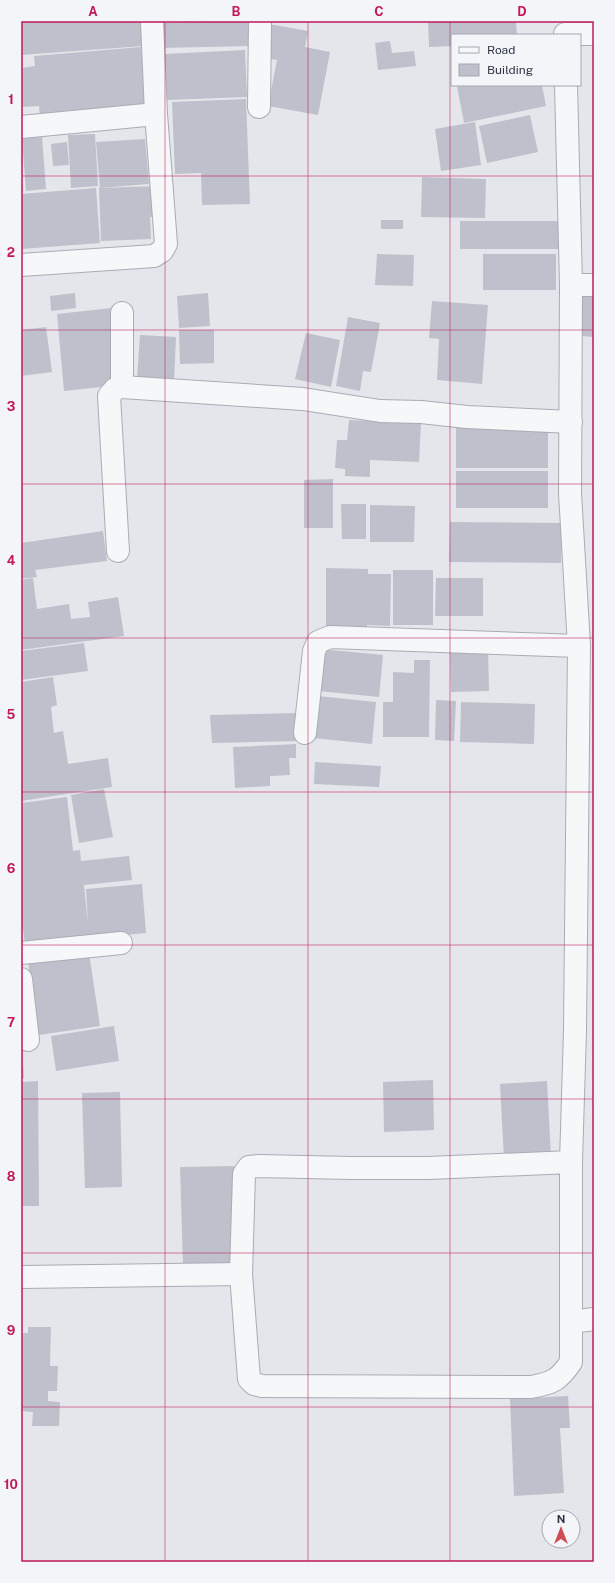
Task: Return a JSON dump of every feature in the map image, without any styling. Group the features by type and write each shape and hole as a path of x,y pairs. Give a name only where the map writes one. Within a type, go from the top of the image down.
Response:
{"street":[{"path":"21,265 154,256 162,251 166,244 156,114 152,21"},
{"path":"259,107 260,21"},
{"path":"565,30 594,34"},
{"path":"566,86 571,285 570,493 580,646 575,1031 571,1162 571,1362 562,1376 546,1385 531,1388 262,1386 254,1384 248,1379 241,1274 244,1174 249,1167 428,1168 571,1162"},
{"path":"21,127 156,114"},
{"path":"571,285 594,285"},
{"path":"122,313 122,388"},
{"path":"118,551 109,396 115,388 303,399 380,411 421,412 467,417 571,422"},
{"path":"305,732 314,651 318,642 330,637 580,646"},
{"path":"21,953 121,944"},
{"path":"21,979 28,1040"},
{"path":"21,1277 241,1274"},
{"path":"571,1322 594,1319"}],"building":[{"path":"21,21 142,21 144,46 21,55"},
{"path":"250,21 251,46 160,48 159,23"},
{"path":"428,21 516,21 517,34 451,34 451,46 429,47"},
{"path":"269,24 308,31 305,47 330,52 318,115 268,106 277,60 263,58"},
{"path":"390,41 392,53 414,51 416,66 378,70 375,43"},
{"path":"141,47 147,108 40,118 39,106 21,107 21,68 35,66 34,56"},
{"path":"245,50 247,97 167,100 165,54"},
{"path":"457,86 542,86 546,106 464,123"},
{"path":"246,99 250,204 202,205 201,173 175,174 172,102"},
{"path":"530,115 538,152 487,163 479,126"},
{"path":"475,122 481,165 441,171 435,129"},
{"path":"95,134 98,186 71,188 68,135"},
{"path":"42,137 46,189 26,191 22,138"},
{"path":"145,139 149,184 100,188 96,142"},
{"path":"67,142 69,165 53,166 51,144"},
{"path":"422,177 486,179 485,218 421,217"},
{"path":"22,179 23,191 21,191"},
{"path":"159,186 160,216 150,217 151,239 101,241 99,188"},
{"path":"96,188 100,243 21,249 21,194"},
{"path":"381,220 403,220 403,229 381,229"},
{"path":"460,221 558,221 558,249 460,249"},
{"path":"377,254 414,255 413,286 375,285"},
{"path":"483,254 556,254 556,290 483,290"},
{"path":"583,290 594,290 594,337 581,336"},
{"path":"75,293 76,308 51,311 50,296"},
{"path":"208,293 210,326 179,328 177,296"},
{"path":"432,301 488,305 482,384 437,380 439,339 429,338"},
{"path":"112,308 119,385 64,391 57,314"},
{"path":"348,317 380,323 371,372 363,371 360,391 336,386"},
{"path":"46,327 52,372 21,376 21,330"},
{"path":"179,330 214,330 214,363 180,364"},
{"path":"306,333 340,340 331,387 295,379"},
{"path":"140,335 176,337 174,382 137,379"},
{"path":"349,420 421,423 419,462 370,460 370,477 345,476 345,469 335,468 337,440 347,440"},
{"path":"456,426 548,426 548,468 456,468"},
{"path":"456,471 548,471 548,508 456,508"},
{"path":"333,479 333,528 304,528 304,480"},
{"path":"341,504 366,504 366,539 342,539"},
{"path":"370,505 415,506 414,542 370,542"},
{"path":"450,522 562,523 561,563 449,562"},
{"path":"103,531 107,561 35,570 37,577 21,579 21,543"},
{"path":"326,568 368,569 368,574 391,574 390,626 367,625 367,630 326,629"},
{"path":"393,570 433,570 433,625 393,625"},
{"path":"33,578 37,609 69,604 71,619 90,617 88,602 118,597 124,636 21,650 21,580"},
{"path":"436,578 483,578 483,616 435,616"},
{"path":"84,643 88,671 21,680 21,651"},
{"path":"488,648 489,691 451,692 450,649"},
{"path":"321,649 383,655 379,697 318,691"},
{"path":"414,660 430,660 429,737 383,737 383,702 393,702 393,672 414,673"},
{"path":"53,677 57,705 51,707 54,733 63,731 68,764 108,758 112,787 21,801 21,682"},
{"path":"318,696 376,702 372,744 313,738"},
{"path":"436,700 456,701 454,741 435,740"},
{"path":"461,702 535,704 534,744 460,742"},
{"path":"299,713 300,741 212,743 210,715"},
{"path":"296,744 296,758 289,758 290,775 270,776 270,786 235,788 233,747"},
{"path":"315,762 381,766 379,787 314,784"},
{"path":"104,789 113,837 79,843 71,795"},
{"path":"67,797 73,851 80,850 81,861 129,856 132,880 84,885 82,867 88,923 86,889 142,884 146,933 25,944 21,914 21,803"},
{"path":"89,953 100,1026 39,1035 28,962"},
{"path":"114,1026 119,1061 56,1071 51,1036"},
{"path":"22,1046 24,1078 21,1078"},
{"path":"433,1080 434,1130 384,1132 383,1082"},
{"path":"38,1081 39,1206 21,1206 21,1082"},
{"path":"547,1081 551,1156 504,1159 500,1084"},
{"path":"120,1092 122,1187 85,1188 82,1093"},
{"path":"234,1166 237,1265 183,1266 180,1167"},
{"path":"28,1327 51,1327 50,1366 58,1366 57,1391 48,1391 48,1401 60,1402 59,1426 32,1426 33,1412 21,1411 21,1333 28,1333"},
{"path":"568,1396 570,1428 560,1428 564,1493 514,1496 510,1399"}]}
